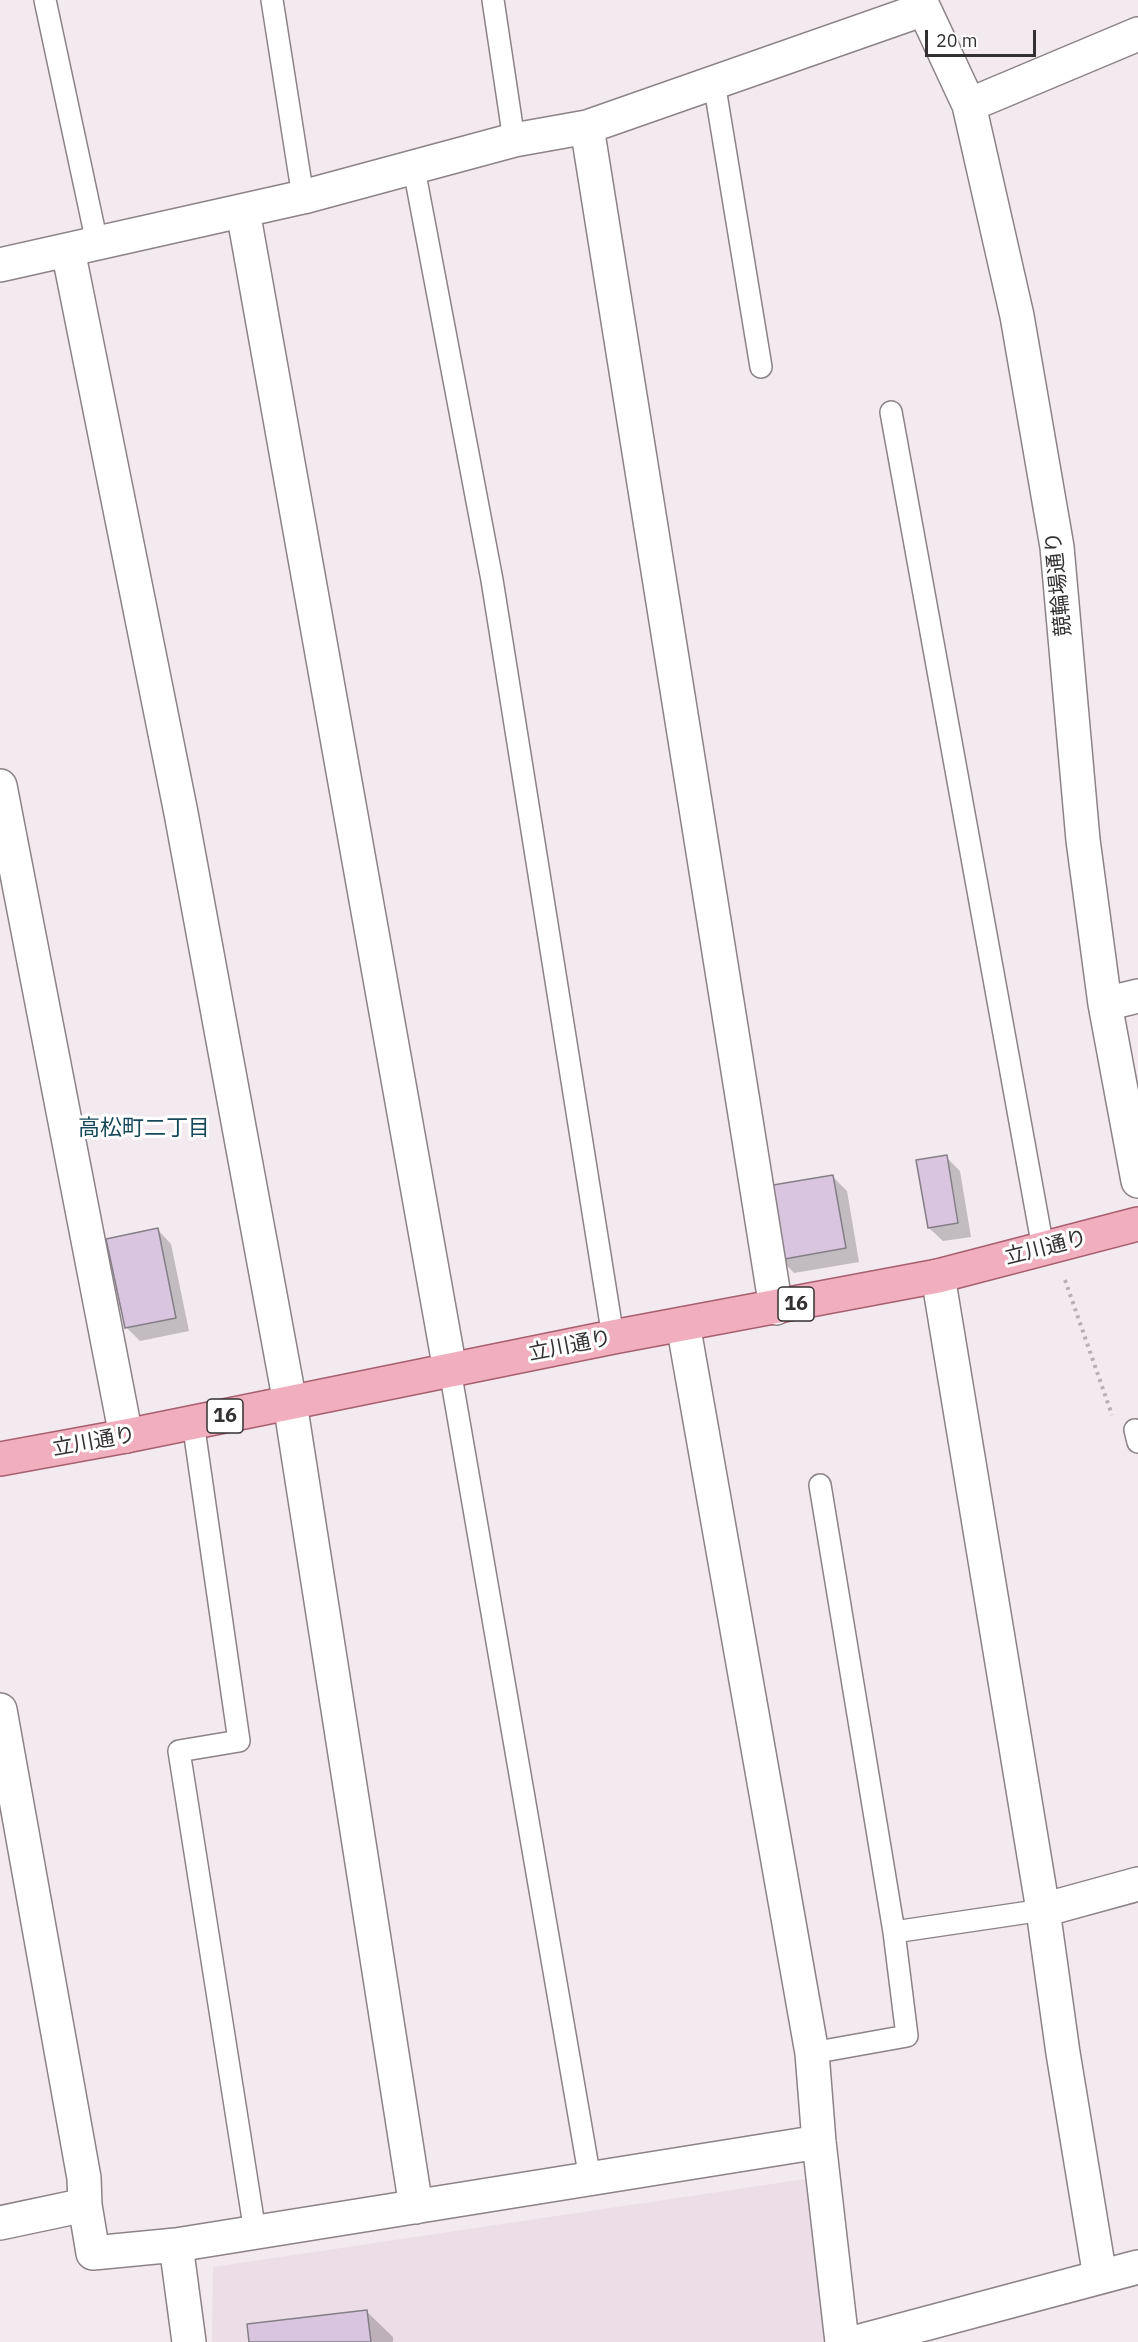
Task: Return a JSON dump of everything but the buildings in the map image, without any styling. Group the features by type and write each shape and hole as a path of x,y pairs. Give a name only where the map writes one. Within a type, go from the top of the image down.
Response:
{"main road":[{"name":"立川通り","path":"0,1459 126,1436 613,1337 938,1276 1138,1224"}],"street":[{"path":"0,265 303,198 514,140 587,127 922,4"},
{"name":"競輪場通り","path":"922,4 969,105 1017,316 1057,547 1083,840 1105,1004 1138,1181"},
{"path":"969,105 1138,34"},
{"path":"587,127 776,1308"},
{"path":"243,211 450,1370"},
{"path":"82,246 181,813 291,1403 416,2207"},
{"path":"0,786 126,1436"},
{"path":"1105,1004 1138,996"},
{"path":"938,1276 1043,1910 1063,2053 1100,2277"},
{"path":"683,1324 813,2053 819,2142 842,2342"},
{"path":"0,1710 84,2178 85,2205 93,2253 176,2245 819,2142"},
{"path":"1043,1910 1138,1884"},
{"path":"0,2223 85,2205"},
{"path":"176,2245 189,2342"},
{"path":"857,2342 1138,2267"}],"lane":[{"path":"45,0 82,246"},
{"path":"272,0 303,198"},
{"path":"493,0 514,140"},
{"path":"714,82 761,367"},
{"path":"414,169 492,580 613,1337"},
{"path":"891,412 1043,1248"},
{"path":"450,1370 590,2179"},
{"path":"193,1422 239,1741 179,1751 255,2232"},
{"path":"813,2053 907,2036 894,1932 820,1485"},
{"path":"894,1932 1043,1910"}],"path":[{"path":"1065,1280 1111,1414 1136,1436"}],"shaded area":[{"path":"812,2178 829,2342 212,2342 213,2267"}],"district":[{"name":"高松町二丁目","path":"144,1129"}]}
